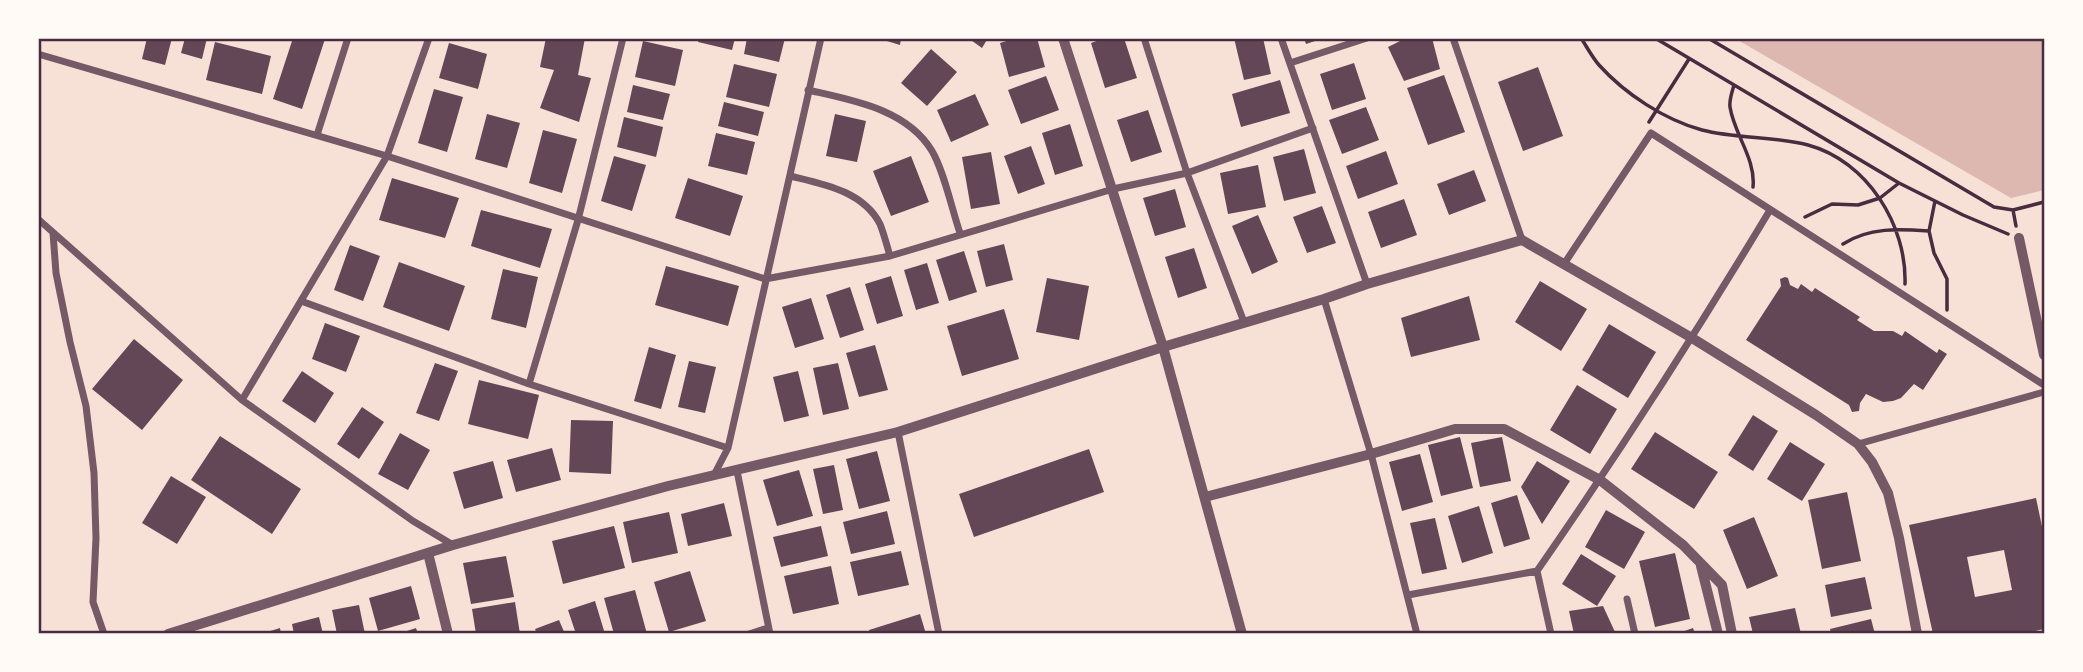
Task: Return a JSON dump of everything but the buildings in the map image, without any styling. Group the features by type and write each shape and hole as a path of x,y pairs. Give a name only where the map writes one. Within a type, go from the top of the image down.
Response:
{"street":[{"path":"317,135 348,38"},
{"path":"242,400 387,156 429,38"},
{"path":"529,384 578,220 623,38"},
{"path":"713,476 728,448 821,38"},
{"path":"1063,38 1163,347 1242,634"},
{"path":"1144,38 1186,173 1244,322"},
{"path":"1281,38 1367,284"},
{"path":"1290,63 1367,38"},
{"path":"1453,38 1522,240 1692,338 1858,444 1872,462 1888,493 1917,634"},
{"path":"38,54 387,156 765,279 890,256 1113,189 1186,173 1312,128"},
{"path":"808,90 850,100 910,124 932,151 960,233"},
{"path":"1564,264 1651,133 2045,385"},
{"path":"790,176 842,190 866,205 880,224 890,256"},
{"path":"1408,595 1537,571 1692,338 1770,210"},
{"path":"38,219 242,400 413,521 453,545"},
{"path":"53,233 56,273 86,406 94,473 96,538 93,602 104,634"},
{"path":"2019,238 2045,355"},
{"path":"168,634 453,545 713,476 898,432 1367,284 1522,240"},
{"path":"1324,299 1371,454 1417,634"},
{"path":"301,301 529,384 728,448"},
{"path":"1858,444 2045,391"},
{"path":"1205,497 1455,429 1504,429 1600,480 1661,526 1722,585 1732,634"},
{"path":"898,432 939,634"},
{"path":"737,471 769,631 749,634"},
{"path":"428,553 448,634"},
{"path":"1700,562 1718,634"},
{"path":"1537,571 1552,634"},
{"path":"1627,598 1635,634"}],"path":[{"path":"1581,38 1599,64 1622,86 1657,109 1702,130 1740,137 1784,140 1810,146 1838,158 1860,174 1880,198 1895,228 1903,257 1904,297"},
{"path":"1655,38 1899,183 2019,238"},
{"path":"1708,38 1994,207 2013,210 2045,202"},
{"path":"1644,129 1689,59"},
{"path":"1734,85 1730,105 1750,162 1754,183 1752,198"},
{"path":"1792,224 1832,204 1858,205 1880,198 1899,183"},
{"path":"1935,201 1929,231 1934,253 1947,279 1949,300 1945,323"},
{"path":"1833,251 1865,233 1895,228 1929,231"}],"shaded area":[{"path":"1736,39 2044,39 2044,190 2011,198"}]}
